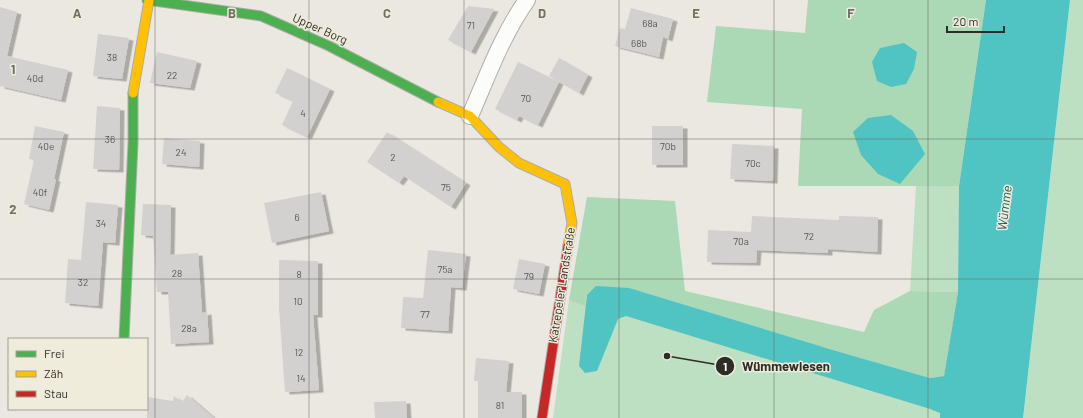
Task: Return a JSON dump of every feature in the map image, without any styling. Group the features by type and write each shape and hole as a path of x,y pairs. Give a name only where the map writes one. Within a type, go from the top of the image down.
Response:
{"street":[{"name":"Upper Borg","path":"124,338 133,143 133,87 148,0 261,16 329,46 431,99 470,116"},
{"path":"470,116 503,41 527,0"},
{"name":"Katrepeler Landstraße","path":"470,116 499,147 519,163 565,184 572,223 542,418"}],"green space":[{"path":"808,0 986,0 959,186 798,186 802,109 707,102 716,26 805,33"},
{"path":"1070,0 1083,0 1083,418 1023,418"},
{"path":"916,186 959,186 958,292 910,291"},
{"path":"587,197 675,201 685,291 864,332 874,310 910,291 958,292 944,376 930,378 826,348 587,295 585,306 569,300"},
{"path":"569,300 584,302 930,409 972,418 940,413 940,418 553,418"}],"water":[{"name":"Wümme","path":"986,0 1070,0 1023,418 940,418 940,413 930,409 626,316 618,319 597,371 585,373 579,366 587,295 596,286 629,288 930,378 944,376 958,292 959,186"},
{"path":"904,43 917,52 914,69 906,84 891,87 877,81 872,62 880,48"},
{"path":"891,115 913,131 925,154 900,184 878,174 861,155 853,132 868,118"}],"building":[{"path":"468,6 494,9 471,52 448,40"},
{"path":"0,7 17,12 7,56 68,70 61,100 0,86"},
{"path":"631,8 673,19 668,39 663,37 659,57 615,46 620,28 625,29"},
{"path":"98,34 129,38 122,79 93,76"},
{"path":"157,52 197,61 190,88 150,83"},
{"path":"559,58 588,75 579,93 549,76"},
{"path":"518,62 559,82 538,125 519,116 517,120 495,109"},
{"path":"287,68 330,89 307,137 282,125 293,101 275,93"},
{"path":"97,106 120,108 119,170 93,169"},
{"path":"35,126 64,132 49,210 24,204 34,160 29,159"},
{"path":"652,126 683,126 683,165 652,165"},
{"path":"387,132 466,183 451,207 404,176 399,183 367,162"},
{"path":"164,138 200,141 199,167 162,164"},
{"path":"732,144 774,146 773,181 730,179"},
{"path":"321,192 329,231 272,243 264,203"},
{"path":"86,202 118,205 115,243 103,242 98,306 65,303 68,259 81,260"},
{"path":"143,204 171,205 170,255 198,253 202,313 207,312 209,342 171,344 168,292 157,292 153,236 141,235"},
{"path":"752,216 839,220 839,216 878,217 877,252 828,249 828,253 757,250 756,263 707,262 708,230 751,232"},
{"path":"428,250 466,254 462,288 451,287 448,331 401,328 403,297 423,298"},
{"path":"519,259 545,264 539,294 513,289"},
{"path":"279,260 318,261 318,315 313,315 319,390 285,392 279,308"},
{"path":"476,358 509,361 506,392 522,392 522,418 478,418 478,381 474,381"},
{"path":"187,395 214,418 147,418 148,397 173,401 174,396 182,402"},
{"path":"406,401 407,418 375,418 374,402"}],"traffic: fast":[{"path":"147,0 261,16 329,46 438,102"},
{"path":"124,338 133,143 133,93"}],"traffic: slow":[{"path":"133,93 149,0"},
{"path":"438,102 470,116 499,147 519,163 565,184 572,223 568,246"}],"traffic: jam":[{"path":"542,418 568,246"}],"place":[{"name":"Wümmewiesen","path":"667,356"}]}
